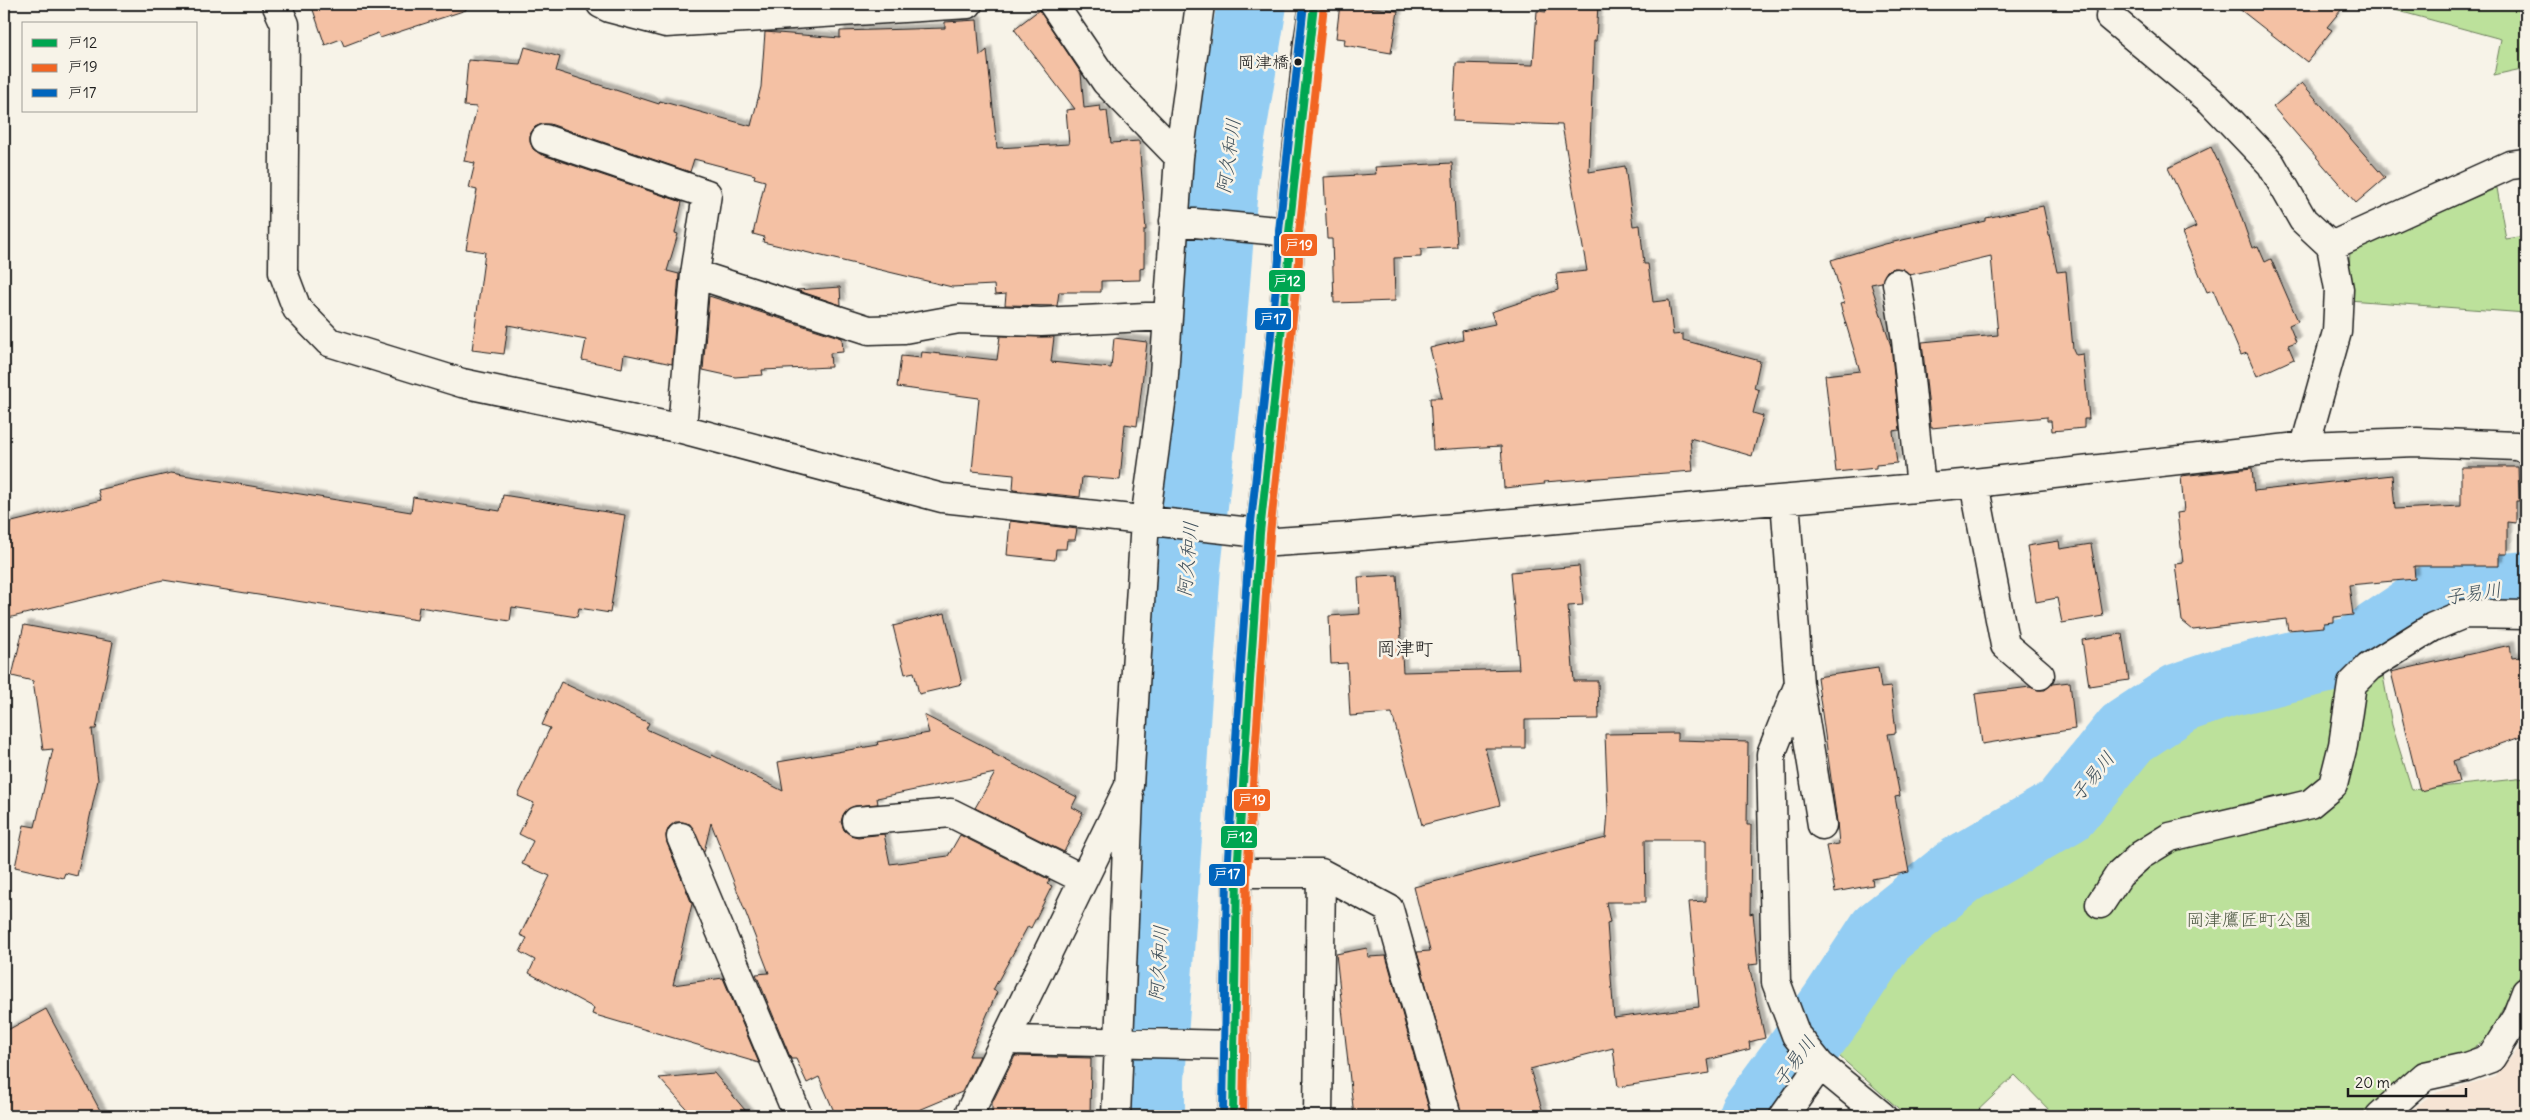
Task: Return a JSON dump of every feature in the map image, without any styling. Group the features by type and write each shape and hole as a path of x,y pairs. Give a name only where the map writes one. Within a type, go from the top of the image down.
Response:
{"street":[{"path":"276,4 285,24 283,272 297,309 329,342 462,383 682,429 942,498 1226,529 1260,538 1785,500 1974,483 2306,446 2417,442 2516,446 2526,449"},
{"path":"601,4 666,23 968,4"},
{"path":"1053,4 1106,82 1179,157"},
{"path":"1116,1116 1124,1043 1129,786 1179,157 1200,4"},
{"path":"1233,1116 1237,873 1260,538 1289,260 1289,232 1308,44 1314,4"},
{"path":"2112,4 2110,17 2211,101 2271,164 2302,220 2331,246 2338,289 2336,332 2306,446"},
{"path":"545,140 707,194 695,274 682,429"},
{"path":"2331,246 2510,165 2526,163"},
{"path":"1174,221 1289,232"},
{"path":"695,274 869,330 904,329 959,319 1041,322 1167,316"},
{"path":"1897,283 1906,340 1921,487"},
{"path":"1974,483 2005,645 2040,675"},
{"path":"1785,500 1799,684 1822,825"},
{"path":"2100,904 2119,875 2141,855 2170,837 2310,804 2333,785 2343,745 2352,684 2369,667 2433,628 2464,614 2526,615"},
{"path":"1799,684 1771,754 1776,982 1796,1035 1820,1065 1882,1116"},
{"path":"968,1116 1129,786"},
{"path":"858,821 951,813 1084,879"},
{"path":"681,837 798,1116"},
{"path":"1237,873 1321,873 1389,909 1447,1116"},
{"path":"1318,1116 1321,873"},
{"path":"2380,1116 2424,1076 2466,1067 2491,1058 2521,1018 2526,992"},
{"path":"1005,1040 1234,1045"},
{"path":"1784,1116 1820,1065"}],"shaded area":[{"path":"2526,1040 2526,1116 2405,1116 2431,1094 2494,1077"}],"green space":[{"path":"2373,4 2526,4 2526,68 2494,75 2501,39"},
{"path":"2497,188 2506,239 2525,236 2526,313 2348,300 2350,251"},
{"name":"岡津鷹匠町公園","path":"2378,649 2392,725 2412,790 2526,778 2526,939 2524,944 2526,947 2526,964 2487,1039 2467,1052 2428,1062 2411,1071 2361,1116 2055,1116 2015,1075 1972,1116 1907,1116 1831,1049 1886,949 1929,911 1979,877 2075,819 2155,726 2226,694 2351,664"}],"water":[{"path":"2526,1073 2526,1116 2521,1116 2523,1076"}],"building":[{"path":"311,4 465,4 466,10 380,38 378,33 344,46 341,39 325,45"},
{"path":"1340,4 1398,11 1391,53 1344,45 1345,39 1336,38"},
{"path":"1546,4 1598,4 1596,41 1594,41 1589,172 1625,166 1633,226 1640,225 1644,264 1648,264 1653,302 1669,300 1673,335 1683,334 1683,340 1760,361 1754,388 1759,390 1753,413 1763,416 1752,456 1690,438 1693,471 1544,482 1545,484 1504,488 1501,446 1433,450 1430,398 1442,398 1430,348 1463,340 1462,331 1495,324 1491,312 1558,290 1556,274 1587,271 1562,125 1453,121 1456,63 1533,65 1537,11 1546,12"},
{"path":"2233,4 2346,4 2327,27 2332,30 2307,62"},
{"path":"1039,10 1081,73 1084,108 1100,106 1101,112 1107,111 1111,143 1139,141 1146,230 1144,230 1144,267 1140,268 1140,280 1101,281 1101,292 1059,292 1057,306 1005,305 1006,294 995,295 994,285 952,287 763,242 764,237 753,234 765,181 754,178 755,175 694,159 690,172 550,124 542,124 535,127 530,134 530,142 533,149 540,154 682,202 675,233 678,234 667,271 679,274 672,364 624,354 622,368 582,360 586,340 508,325 504,354 472,350 485,252 466,249 477,190 469,188 475,163 464,161 477,107 464,106 468,60 520,64 525,47 560,57 556,71 659,104 660,101 751,126 761,87 765,32 840,38 840,31 945,28 945,22 977,20 980,56 987,50 997,148 1069,144 1066,110 1075,109 1014,29"},
{"path":"2302,83 2385,178 2356,203 2273,107"},
{"path":"2211,147 2233,193 2252,248 2258,246 2265,262 2271,259 2298,321 2289,325 2296,342 2288,345 2294,359 2257,376 2247,353 2241,355 2213,290 2207,292 2182,233 2196,227 2168,168"},
{"path":"1452,163 1457,247 1421,249 1421,257 1394,258 1395,301 1334,303 1332,239 1327,239 1324,177 1376,174 1375,167"},
{"path":"2043,206 2057,272 2066,271 2073,349 2076,355 2083,354 2089,419 2084,419 2084,428 2052,431 2051,421 2047,421 2047,417 1931,428 1922,342 1998,335 1991,256 1910,275 1903,269 1894,268 1887,271 1882,282 1871,284 1891,346 1900,430 1893,431 1897,463 1876,465 1876,468 1836,472 1825,375 1860,371 1840,304 1844,303 1831,260 1885,244 1986,221 1986,218"},
{"path":"840,287 841,305 796,290"},
{"path":"709,296 842,338 843,352 830,353 831,367 762,370 763,375 735,377 703,370"},
{"path":"1000,336 1054,337 1051,362 1111,368 1114,338 1147,342 1137,426 1125,424 1120,480 1082,477 1080,497 1013,490 1014,475 972,471 979,398 897,387 901,356 921,358 922,352 997,360"},
{"path":"2461,467 2518,467 2519,501 2516,501 2516,523 2507,522 2507,554 2499,554 2499,566 2414,566 2415,579 2349,585 2353,615 2334,617 2334,622 2324,623 2324,627 2288,630 2286,619 2193,630 2182,621 2175,564 2183,563 2177,513 2184,512 2181,476 2252,468 2254,491 2392,475 2395,509 2461,506"},
{"path":"171,473 411,512 413,497 500,511 503,495 625,515 610,613 579,608 577,617 512,607 510,621 419,607 417,620 163,580 4,619 4,524 101,500 98,490"},
{"path":"1010,521 1077,529 1075,540 1067,540 1066,549 1056,549 1055,560 1007,555"},
{"path":"2059,541 2060,549 2091,544 2103,616 2062,623 2057,598 2036,602 2027,546"},
{"path":"1579,566 1583,605 1568,606 1574,681 1598,681 1599,719 1525,720 1525,748 1485,748 1500,805 1422,825 1392,713 1350,716 1347,663 1331,664 1329,616 1360,614 1358,577 1397,575 1403,672 1519,669 1511,572"},
{"path":"945,613 962,684 919,694 914,672 905,674 893,626"},
{"path":"24,625 113,642 96,729 92,729 98,780 77,876 65,873 63,878 15,867 24,825 35,827 53,749 43,750 33,681 12,676"},
{"path":"2122,634 2129,680 2089,686 2082,640"},
{"path":"2510,645 2512,658 2521,657 2522,671 2526,670 2526,735 2453,761 2459,782 2420,791 2391,672"},
{"path":"1878,668 1881,688 1891,687 1896,733 1888,734 1900,796 1895,797 1909,872 1872,879 1873,885 1835,892 1826,846 1839,844 1817,677"},
{"path":"561,682 649,723 646,729 711,758 712,755 783,791 778,762 878,745 877,742 929,733 924,715 1077,797 1072,807 1083,813 1064,852 975,808 995,773 877,798 878,804 855,806 848,809 843,815 841,822 844,830 850,835 858,837 884,834 890,864 948,856 960,835 1050,880 1047,884 1052,886 1031,928 1028,926 993,990 997,992 969,1056 980,1056 962,1092 905,1116 836,1116 819,1077 807,1083 796,1059 791,1059 756,974 769,973 711,823 704,852 690,824 675,822 669,827 666,835 667,843 692,904 673,985 723,978 759,1063 592,1014 594,1008 529,973 535,960 520,952 527,938 520,935 550,876 522,864 533,841 519,834 534,803 518,796 550,728 542,725"},
{"path":"2070,682 2075,729 1982,744 1975,694 2030,687 2045,690 2052,684"},
{"path":"1677,733 1677,740 1748,742 1747,825 1751,825 1750,914 1753,913 1758,964 1749,965 1765,1038 1749,1042 1750,1049 1708,1060 1710,1073 1618,1087 1613,1048 1530,1069 1544,1116 1462,1116 1417,952 1430,951 1414,887 1606,838 1608,811 1605,734","holes":["1645,840 1706,840 1706,901 1689,902 1699,1007 1614,1018 1607,923 1610,922 1606,902 1646,902"]},
{"path":"1367,948 1368,957 1386,956 1431,1116 1354,1116 1336,954"},
{"path":"46,1009 103,1116 4,1116 4,1032"},
{"path":"1015,1056 1091,1058 1090,1116 992,1116 992,1103"},
{"path":"714,1073 750,1116 693,1116 659,1078"}],"waterway":[{"name":"阿久和川","path":"1150,1116 1150,1079 1186,567 1206,390 1224,174 1252,4"},
{"name":"子易川","path":"1753,1116 1834,1006 1882,933 1961,870 2065,810 2127,733 2180,698 2227,682 2356,651 2433,599 2469,591 2526,586"}],"transit line":[{"name":"戸17","path":"1223,1116 1227,872 1250,532 1279,259 1279,231 1304,4"},
{"name":"戸12","path":"1233,1116 1237,873 1260,533 1289,260 1289,232 1314,4"},
{"name":"戸19","path":"1243,1116 1247,873 1270,534 1299,261 1299,233 1324,5"}],"place":[{"name":"岡津橋","path":"1298,62"}],"district":[{"name":"岡津町","path":"1405,648"}]}
